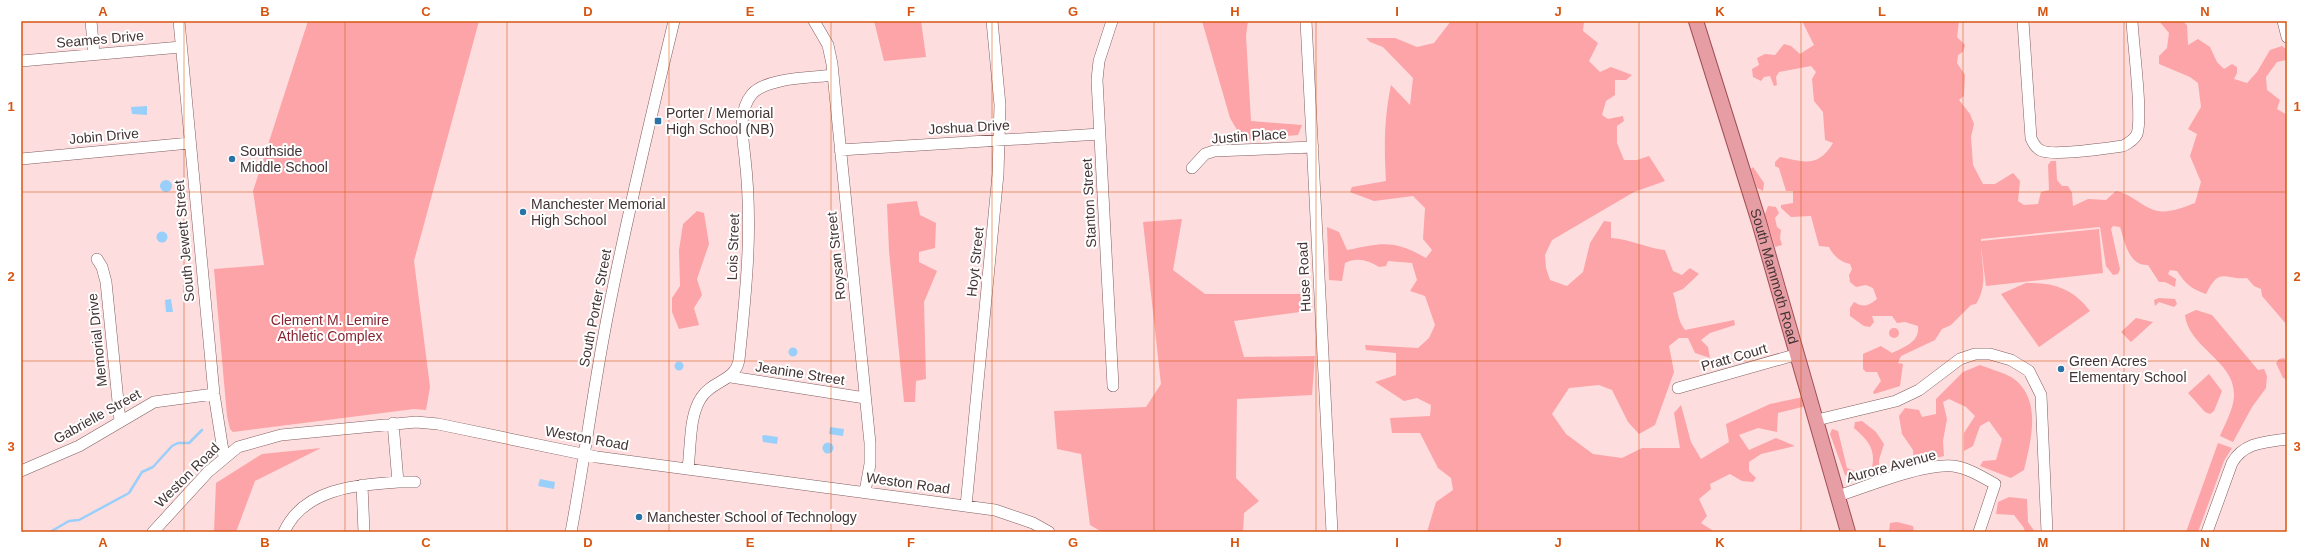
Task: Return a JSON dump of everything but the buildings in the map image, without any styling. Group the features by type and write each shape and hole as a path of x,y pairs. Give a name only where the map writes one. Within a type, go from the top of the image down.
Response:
{"main road":[{"name":"South Mammoth Road","path":"1696,21 1798,354 1848,532"}],"street":[{"path":"91,21 94,54"},
{"name":"South Jewett Street","path":"179,21 214,394 224,457"},
{"name":"South Porter Street","path":"570,532 586,455 609,308 640,164 674,21"},
{"name":"Roysan Street","path":"814,21 828,44 833,75 870,454 865,492"},
{"name":"Hoyt Street","path":"966,506 996,206 1000,140 1000,104 992,21"},
{"name":"Stanton Street","path":"1112,21 1097,71 1113,386"},
{"name":"Huse Road","path":"1306,21 1332,532"},
{"path":"2023,21 2031,138 2034,145 2040,150 2052,152 2123,146 2131,142 2136,136 2139,116 2132,21"},
{"path":"2283,21 2287,37"},
{"name":"Seames Drive","path":"21,61 181,46"},
{"name":"Lois Street","path":"730,377 738,367 750,259 750,201 742,122 745,108 752,94 769,84 833,75"},
{"name":"Joshua Drive","path":"840,150 1100,134"},
{"name":"Jobin Drive","path":"21,159 190,143"},
{"name":"Justin Place","path":"1192,168 1205,154 1214,151 1313,147"},
{"name":"Memorial Drive","path":"97,259 102,267 106,282 120,421"},
{"name":"Pratt Court","path":"1678,388 1798,354"},
{"path":"1817,420 1896,401 1919,390 1957,361 1971,355 1990,354 2011,360 2029,371 2041,395 2047,532"},
{"path":"688,468 698,403 708,390 730,377"},
{"name":"Jeanine Street","path":"730,377 865,398"},
{"name":"Gabrielle Street","path":"21,471 79,446 154,402 214,394"},
{"path":"393,423 398,482"},
{"name":"Weston Road","path":"153,532 224,457 238,447 264,438 393,423 438,424 586,455 995,510 1015,516 1049,532"},
{"path":"2208,532 2232,463 2238,454 2255,444 2287,439"},
{"name":"Aurore Avenue","path":"1838,496 1920,470 1945,466 1970,471 1995,484 1979,532"},
{"path":"284,532 294,518 319,497 335,490 362,485 415,482"},
{"path":"362,485 364,532"}],"green space":[{"name":"Clement M. Lemire Athletic Complex","path":"308,21 479,21 414,261 430,387 426,410 414,409 233,432 230,429 227,416 214,269 264,265 253,191"},
{"path":"874,21 921,21 926,57 884,61"},
{"path":"1202,21 1248,21 1246,36 1251,121 1302,125 1298,135 1243,140 1230,118"},
{"path":"1451,21 1584,21 1583,31 1598,43 1589,61 1600,72 1611,67 1632,75 1626,80 1615,80 1615,95 1606,101 1602,115 1608,119 1623,116 1624,121 1617,126 1617,143 1624,160 1637,160 1649,156 1665,181 1634,192 1552,240 1545,255 1546,268 1550,280 1567,286 1583,272 1590,243 1604,221 1611,222 1611,238 1665,250 1673,271 1682,275 1690,268 1699,274 1683,289 1673,293 1679,317 1685,330 1734,320 1735,325 1710,333 1701,340 1708,347 1710,358 1695,353 1688,338 1679,338 1669,346 1674,372 1655,425 1639,434 1628,422 1612,390 1599,385 1569,388 1552,414 1566,434 1593,454 1622,458 1642,448 1680,448 1674,413 1681,405 1691,442 1701,459 1729,442 1726,424 1770,404 1803,397 1806,406 1778,413 1777,432 1758,428 1739,435 1749,450 1776,438 1795,446 1761,454 1749,462 1749,471 1756,478 1753,482 1742,481 1730,474 1710,484 1711,489 1699,499 1707,516 1701,523 1715,532 1427,532 1436,502 1453,490 1451,478 1438,468 1420,433 1392,433 1390,418 1430,416 1431,405 1417,398 1404,401 1375,382 1396,375 1396,353 1366,350 1365,345 1418,348 1429,338 1435,325 1425,296 1410,291 1417,280 1412,263 1388,261 1386,266 1379,267 1362,260 1349,261 1345,263 1342,281 1329,280 1327,227 1339,232 1347,250 1387,244 1405,248 1426,258 1432,250 1423,239 1425,208 1413,196 1374,201 1350,192 1352,187 1386,181 1385,133 1391,85 1410,105 1413,78 1383,47 1370,42 1366,38 1395,38 1417,47 1434,43"},
{"path":"1802,21 1959,21 1957,37 1965,45 1963,52 1958,55 1957,63 1965,75 1964,96 1959,100 1970,114 1974,124 1971,137 1973,165 1983,184 1995,184 2013,173 2020,181 2018,201 2024,205 2038,204 2041,192 2049,190 2048,165 2051,161 2056,161 2057,180 2062,186 2068,186 2072,193 2073,206 2088,199 2106,200 2116,191 2129,196 2149,208 2160,211 2172,210 2195,203 2201,182 2190,156 2197,134 2188,129 2201,107 2198,83 2190,77 2159,64 2159,56 2167,48 2169,33 2159,21 2182,21 2187,25 2188,45 2198,39 2210,47 2217,62 2224,69 2232,64 2237,67 2237,73 2234,79 2247,83 2257,72 2270,50 2282,46 2287,50 2286,60 2277,62 2266,77 2267,90 2280,100 2277,109 2287,115 2287,325 2262,296 2261,289 2254,286 2247,278 2219,277 2211,285 2206,294 2189,285 2177,271 2170,270 2168,274 2176,279 2175,287 2165,282 2159,282 2148,265 2136,262 2132,258 2126,246 2120,227 2113,226 2111,229 2120,269 2118,274 2113,275 2106,266 2100,227 1981,239 1981,241 2099,229 2103,273 1986,286 1981,247 1983,283 1980,297 1976,304 1971,305 1951,325 1942,329 1935,340 1901,356 1898,363 1903,364 1900,386 1874,394 1873,392 1881,381 1877,372 1866,372 1863,369 1863,354 1881,346 1892,353 1914,340 1918,332 1918,326 1905,322 1897,323 1892,316 1872,316 1874,322 1870,327 1864,326 1850,316 1850,308 1854,302 1863,306 1877,299 1873,288 1866,285 1856,287 1850,282 1849,275 1852,269 1850,264 1837,258 1829,247 1819,246 1811,216 1791,217 1781,208 1781,205 1793,203 1793,191 1786,191 1779,168 1775,166 1775,162 1780,157 1803,161 1816,160 1827,151 1833,143 1825,140 1823,112 1814,101 1812,79 1816,72 1811,66 1779,72 1776,77 1777,85 1774,86 1770,76 1764,77 1761,81 1753,77 1752,69 1759,65 1757,58 1765,54 1775,55 1784,44 1791,46 1800,54 1814,45"},
{"path":"1753,167 1764,183 1763,191 1757,188 1751,169"},
{"path":"917,201 920,215 936,223 935,248 919,252 919,262 937,271 924,302 926,379 916,381 915,402 904,402 889,251 887,204"},
{"path":"1768,206 1776,207 1779,213 1775,218 1777,227 1781,230 1780,238 1782,245 1775,247 1765,214"},
{"path":"697,211 704,213 709,244 697,279 702,295 694,308 699,325 679,329 672,312 672,298 680,286 679,250 683,224"},
{"path":"1182,219 1173,270 1205,294 1303,294 1300,312 1234,321 1244,357 1315,356 1312,395 1237,399 1236,478 1259,501 1244,513 1243,532 1102,532 1090,525 1081,454 1057,449 1054,411 1146,407 1161,384 1143,222"},
{"path":"2026,283 2045,284 2062,288 2077,297 2090,311 2039,347 2001,294"},
{"path":"2159,298 2175,299 2177,304 2174,307 2159,302 2155,306 2154,300"},
{"path":"2196,310 2212,315 2258,370 2264,369 2267,376 2266,388 2252,407 2233,442 2220,436 2233,405 2234,395 2232,383 2220,363 2194,336 2188,326 2185,315"},
{"path":"2136,318 2153,322 2131,342 2121,332"},
{"path":"1892,328 1896,328 1898,329 1898,337 1892,338 1889,335 1889,331"},
{"path":"2284,358 2287,362 2287,379 2283,378 2276,363 2279,359"},
{"path":"1980,365 2011,377 2021,386 2028,396 2032,420 2029,446 2024,470 2011,478 1980,466 1983,461 1996,460 2002,439 1989,421 1980,426 1973,446 1964,451 1964,433 1975,416 1966,407 1949,399 1943,402 1947,419 1943,441 1944,456 1929,460 1914,460 1913,450 1902,434 1899,416 1905,408 1919,410 1922,417 1936,414 1936,399 1963,372"},
{"path":"2209,374 2222,391 2214,411 2210,414 2205,412 2188,393"},
{"path":"1862,421 1876,432 1884,444 1879,460 1879,475 1851,479 1845,475 1830,434 1832,429 1838,431 1847,468 1857,472 1872,468 1873,455 1870,445 1854,428 1855,422"},
{"path":"2218,443 2232,448 2224,461 2198,532 2186,532"},
{"path":"321,448 255,481 236,532 214,532 216,483 262,454"},
{"path":"2009,497 2027,499 2028,522 2035,532 2025,532 2024,528 2014,515 1996,514 1998,502"},
{"path":"1897,522 1913,526 1914,532 1889,532 1890,523"}],"water":[{"path":"147,106 147,115 132,114 131,107"},
{"path":"164,180 168,180 172,186 168,192 164,192 160,188 160,184"},
{"path":"162,231 166,233 168,237 166,241 162,243 158,241 156,237 158,233"},
{"path":"171,299 173,312 166,312 165,300"},
{"path":"793,347 798,352 793,357 788,352"},
{"path":"679,361 684,366 679,371 674,366"},
{"path":"830,427 844,429 843,436 829,434"},
{"path":"762,436 778,437 777,444 763,442"},
{"path":"826,443 830,443 832,444 832,452 826,453 823,450 823,446"},
{"path":"540,479 555,482 554,489 538,486"}],"waterway":[{"path":"50,532 69,521 79,520 129,493 142,472 153,467 172,446 178,443 189,443 202,430"}],"place":[{"name":"Porter / Memorial High School (NB)","path":"658,121"},
{"name":"Southside Middle School","path":"232,159"},
{"name":"Manchester Memorial High School","path":"523,212"},
{"name":"Green Acres Elementary School","path":"2061,369"},
{"name":"Manchester School of Technology","path":"639,517"}]}
